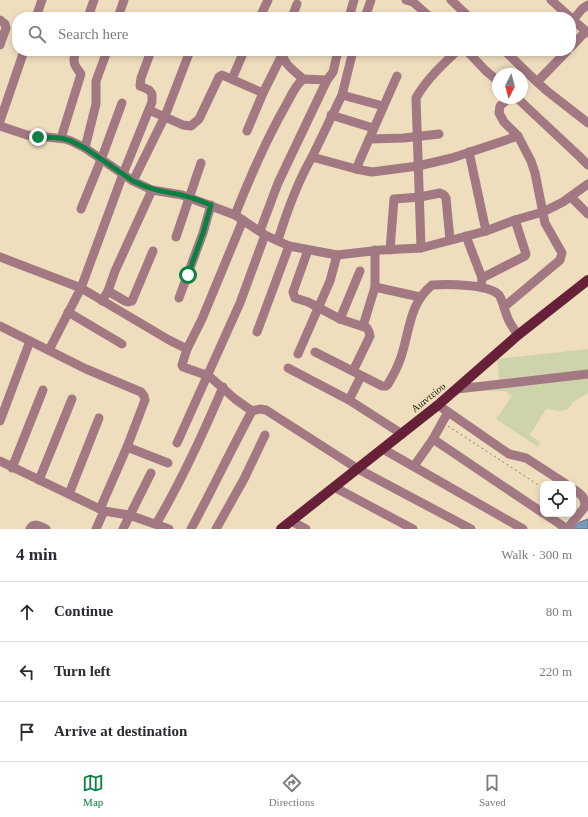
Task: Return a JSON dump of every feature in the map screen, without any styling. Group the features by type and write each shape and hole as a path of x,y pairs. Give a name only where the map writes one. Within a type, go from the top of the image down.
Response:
{"main road":[{"name":"Αιαντείου","path":"281,529 438,405 518,335 588,280"}],"street":[{"path":"38,12 42,0"},
{"path":"90,12 94,0"},
{"path":"120,12 124,0"},
{"path":"262,12 268,0"},
{"path":"350,12 354,0"},
{"path":"367,12 371,0"},
{"path":"406,0 413,2 424,12"},
{"path":"451,0 464,12"},
{"path":"552,0 565,12"},
{"path":"294,12 297,4"},
{"path":"576,14 588,5"},
{"path":"0,20 5,24 6,28 0,45"},
{"path":"576,22 587,32 576,42"},
{"path":"0,121 22,56"},
{"path":"74,56 73,63 81,74 96,81"},
{"path":"85,148 96,104 96,81 105,56"},
{"path":"49,350 81,288 123,174 152,102 152,94 149,90 140,86 141,78 149,56"},
{"path":"133,181 165,116 188,56"},
{"path":"232,79 242,56"},
{"path":"247,131 281,56"},
{"path":"282,56 286,64 303,79 327,80"},
{"path":"177,443 209,376 240,303 278,183 327,80 333,72 337,56"},
{"path":"278,240 289,204 300,177 312,157 342,95 352,56"},
{"path":"421,248 416,98 441,65 451,56"},
{"path":"472,56 492,77"},
{"path":"510,56 547,91 588,123"},
{"path":"537,82 562,56"},
{"path":"61,138 81,74"},
{"path":"149,110 187,126 193,125 199,119 219,77 222,75 263,93"},
{"path":"356,169 396,76"},
{"path":"235,215 257,161 280,116 298,84 303,79"},
{"path":"342,95 383,106"},
{"path":"81,209 122,103"},
{"path":"502,104 498,113 504,122 518,136 531,161 535,173 545,223 562,253 560,260 504,307"},
{"path":"523,104 588,166"},
{"path":"331,115 373,128"},
{"path":"0,126 27,135 61,138 71,141 85,148 133,181 152,190 189,197 211,205 235,215 262,233 289,246 337,255 375,250 421,248 486,231 515,220 543,212 571,197 588,184"},
{"path":"369,138 417,138 439,134"},
{"path":"312,157 372,172 418,166 452,158 518,136"},
{"path":"469,152 486,231"},
{"path":"176,237 200,164"},
{"path":"102,301 108,291 115,271 152,190"},
{"path":"390,250 394,199 420,197 440,193 444,194 446,198 450,240"},
{"path":"571,197 588,214"},
{"path":"178,298 203,233 211,205"},
{"path":"243,220 202,318 187,349 182,365 183,367 209,376 235,399 252,411"},
{"path":"315,352 382,386 386,386 401,358 414,308 420,297 432,285 482,282 525,256 526,254 515,220"},
{"path":"466,236 482,282 494,290 500,297 507,317 518,335"},
{"path":"257,332 289,246"},
{"path":"308,250 293,292 293,296 308,302 340,319 363,326 367,328 369,332 370,336 349,400"},
{"path":"363,326 375,287 375,250"},
{"path":"108,291 125,301 132,301 153,251"},
{"path":"298,354 319,308 334,269 337,255"},
{"path":"0,257 81,288 187,349"},
{"path":"340,319 360,271"},
{"path":"375,287 420,297"},
{"path":"68,312 122,344"},
{"path":"1,329 30,341 86,369 141,392 144,396 145,400 96,529"},
{"path":"0,421 30,341"},
{"path":"288,368 349,400 402,434"},
{"path":"457,389 588,374"},
{"path":"156,524 174,494 223,387"},
{"path":"12,468 43,390"},
{"path":"39,480 72,399"},
{"path":"438,405 509,454 526,458 561,481"},
{"path":"191,529 252,411 260,409 266,410 358,469 471,529"},
{"path":"414,466 433,439 448,412"},
{"path":"69,494 99,418"},
{"path":"216,529 244,479 265,435"},
{"path":"433,439 540,510"},
{"path":"127,447 168,463"},
{"path":"383,449 523,529"},
{"path":"0,461 102,510 129,515 169,529"},
{"path":"123,529 151,473"},
{"path":"334,487 413,529"},
{"path":"550,517 567,529 584,508 585,504 583,497 576,491"},
{"path":"292,521 306,529"},
{"path":"30,529 34,525 37,525 46,529"}],"path":[{"path":"442,423 540,486"}],"green space":[{"path":"588,349 588,393 573,402 568,409 560,411 546,409 530,435 540,442 538,447 496,419 512,396 505,391 484,391 484,387 500,385 497,359"}],"water":[{"path":"588,519 588,529 572,529 580,522"}],"route":[{"path":"38,137 65,138 85,148 141,185 152,190 182,195 211,205 188,275"}]}
